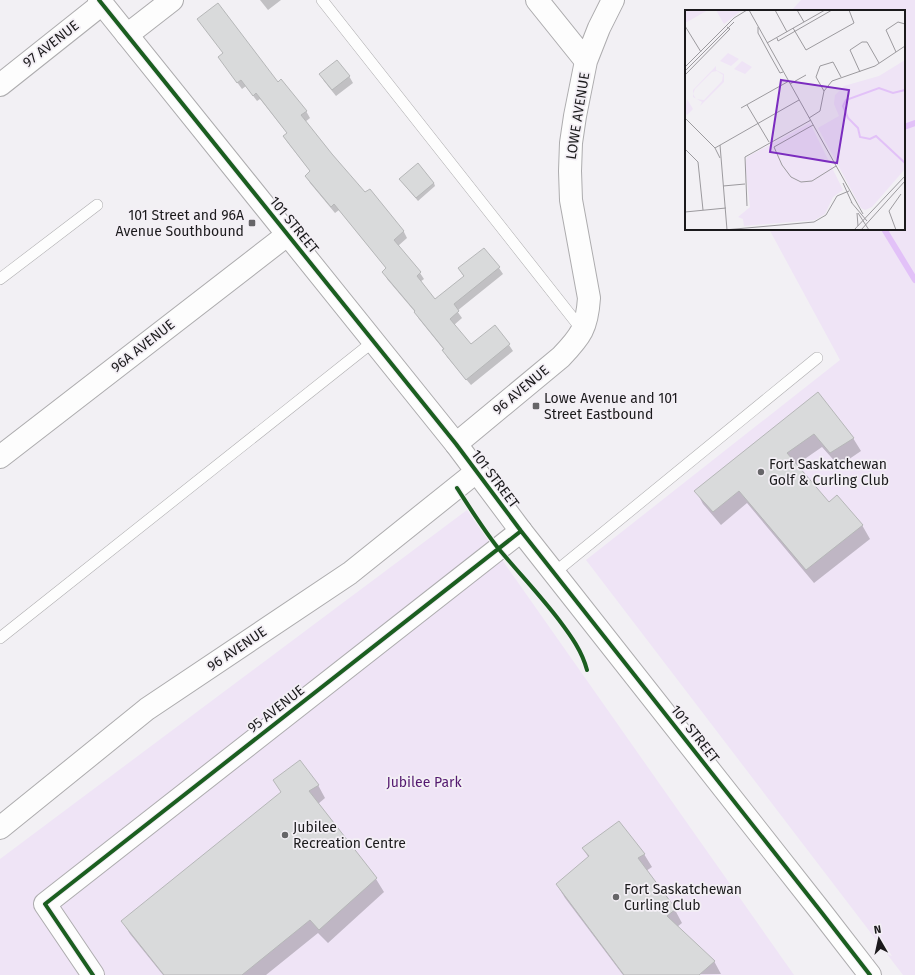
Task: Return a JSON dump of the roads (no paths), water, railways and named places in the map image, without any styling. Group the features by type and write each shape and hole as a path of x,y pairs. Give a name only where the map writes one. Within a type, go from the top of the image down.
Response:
{"street":[{"path":"127,35 172,0"},
{"path":"537,0 586,61"},
{"name":"LOWE AVENUE","path":"583,331 588,313 589,298 571,200 571,143 586,61 599,28 613,0"},
{"name":"101 STREET","path":"101,2 456,444 521,531 870,975"},
{"name":"97 AVENUE","path":"0,85 101,2"},
{"name":"96A AVENUE","path":"0,457 287,235"},
{"name":"96 AVENUE","path":"456,444 561,357 574,344 583,331"},
{"name":"96 AVENUE","path":"0,828 147,709 350,573 476,472"},
{"name":"95 AVENUE","path":"93,975 45,904 521,531"}],"lane":[{"path":"322,0 583,331"},
{"path":"0,279 96,205"},
{"path":"0,638 374,341"},
{"path":"554,573 817,358"}],"waterway":[{"path":"905,127 915,123"},
{"path":"885,230 915,280"}],"place":[{"name":"101 Street and 96A Avenue Southbound","path":"252,223"},
{"name":"Lowe Avenue and 101 Street Eastbound","path":"536,406"},
{"name":"Fort Saskatchewan Golf & Curling Club","path":"761,472"},
{"name":"Jubilee Recreation Centre","path":"285,835"},
{"name":"Fort Saskatchewan Curling Club","path":"616,897"}],"park label":[{"name":"Jubilee Park","path":"424,782"}]}
